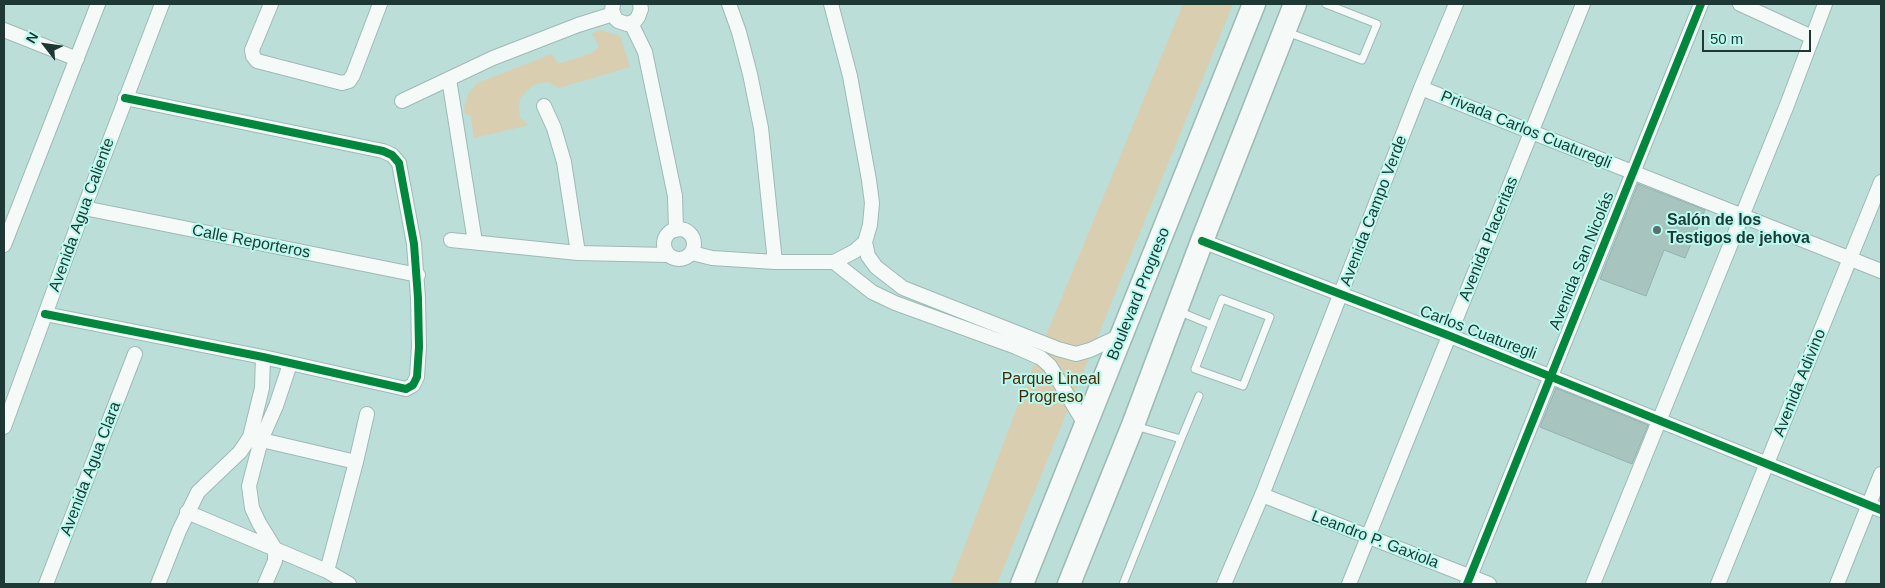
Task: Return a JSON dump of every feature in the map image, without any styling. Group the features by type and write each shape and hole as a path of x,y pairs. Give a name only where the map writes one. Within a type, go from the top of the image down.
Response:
{"main road":[{"name":"Boulevard Progreso","path":"1022,584 1254,4"},
{"path":"1068,584 1133,425 1202,241 1296,4"}],"street":[{"path":"4,245 98,4"},
{"name":"Avenida Agua Caliente","path":"4,427 125,98 162,4"},
{"path":"272,4 252,50 253,56 257,61 342,82 348,81 353,76 380,4"},
{"path":"402,101 493,58 578,25 613,9 618,21 627,24 631,23 635,21 640,13 640,4"},
{"path":"729,4 748,65 761,128 775,262"},
{"path":"830,4 850,76 869,180 872,202 870,225 865,242 868,256 876,267 903,288 1014,339 1041,358 1050,366 1086,426"},
{"name":"Avenida Campo Verde","path":"1224,584 1262,495 1421,88 1456,4"},
{"name":"Avenida Placeritas","path":"1349,584 1583,4"},
{"name":"Avenida San Nicolás","path":"1468,580 1701,4"},
{"path":"1740,4 1812,37"},
{"path":"1593,584 1787,105 1825,4"},
{"path":"631,23 645,52 675,196 676,230"},
{"path":"4,30 77,59"},
{"path":"449,79 475,242"},
{"name":"Privada Carlos Cuaturegli","path":"1421,88 1881,271"},
{"path":"45,314 406,389 413,385 417,377 419,347 418,275 414,244 398,163 392,156 383,151 125,98"},
{"path":"544,106 554,128 564,162 578,252"},
{"name":"Avenida Adivino","path":"1718,584 1881,182"},
{"name":"Calle Reporteros","path":"84,208 418,275"},
{"path":"451,240 578,252 668,255 678,260 692,253 694,238 686,230 671,232 665,240 664,246 668,255"},
{"name":"Carlos Cuaturegli","path":"1202,241 1551,376 1875,508"},
{"path":"692,253 712,258 775,262 834,262 855,251 865,242"},
{"path":"834,262 872,292 895,303 1014,339 1047,344 1076,354 1090,350 1122,335"},
{"path":"895,303 903,288"},
{"name":"Avenida Agua Clara","path":"46,584 135,354"},
{"path":"263,358 262,388 249,486 252,508 258,523 275,549 275,561 266,584"},
{"path":"158,584 187,512 198,492 255,438 280,393 290,364"},
{"path":"262,388 280,393"},
{"path":"326,571 367,414"},
{"path":"255,438 356,462"},
{"path":"1837,584 1875,508 1881,474"},
{"name":"Leandro P. Gaxiola","path":"1262,495 1468,580 1489,584"},
{"path":"187,512 326,571 349,584"}],"lane":[{"path":"1285,31 1362,60 1377,24 1326,4"},
{"path":"1222,299 1270,317 1243,386 1195,369 1212,324 1222,299"},
{"path":"1176,310 1212,324"},
{"path":"1123,584 1199,396"},
{"path":"1133,425 1181,439"}],"green space":[{"name":"Parque Lineal Progreso","path":"1183,4 1233,4 997,584 950,584 1026,384"},
{"path":"600,30 620,36 630,67 559,88 548,82 533,85 520,98 519,107 520,118 529,125 474,138 471,116 464,113 469,93 477,83 552,54 558,64 592,53 599,46 592,34"}],"building":[{"name":"Salón de los Testigos de jehova","path":"1638,184 1705,210 1685,258 1664,250 1646,296 1600,279"},
{"path":"1556,388 1648,425 1632,464 1540,427"}],"cycle path":[{"path":"1467,584 1701,4"},
{"path":"45,314 263,357 406,389 413,385 417,377 419,347 418,298 414,244 399,163 392,155 383,151 125,98"},
{"path":"1202,241 1450,336 1881,510"}],"place":[{"name":"Salón de los Testigos de jehova","path":"1657,230"}]}
